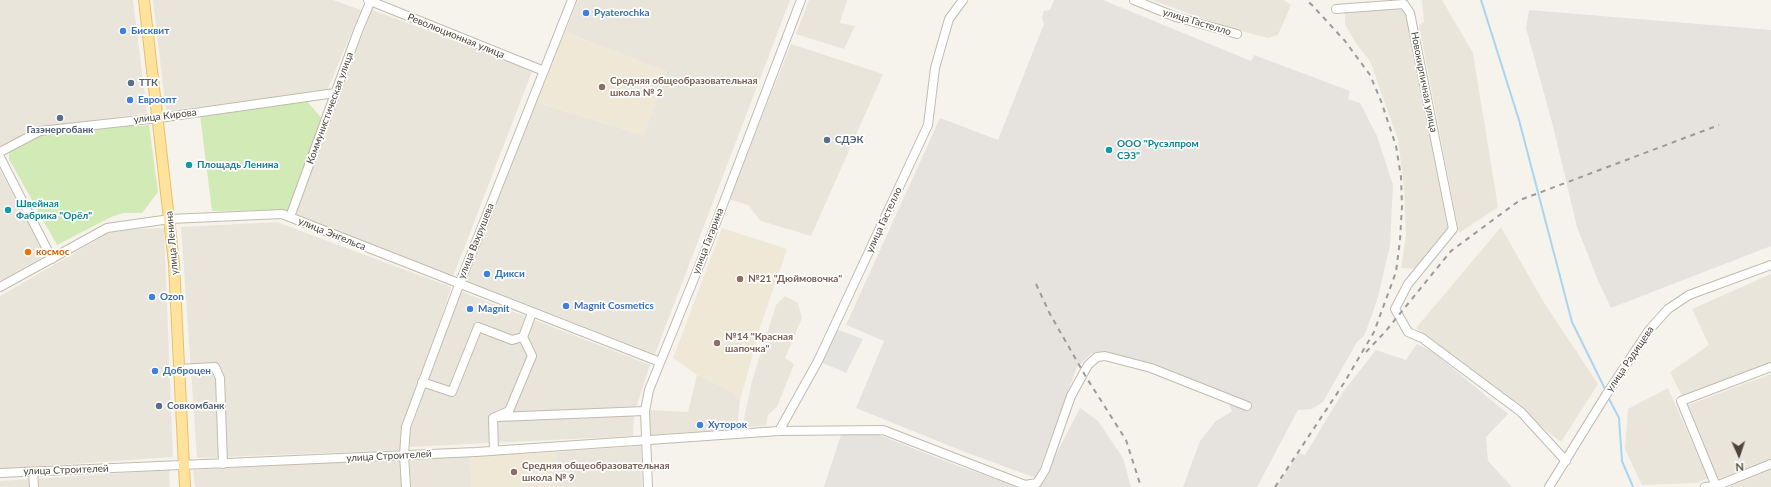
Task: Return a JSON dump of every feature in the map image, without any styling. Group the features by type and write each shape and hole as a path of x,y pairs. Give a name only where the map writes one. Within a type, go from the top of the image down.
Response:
{"main road":[{"name":"улица Ленина","path":"144,0 170,219 185,487"}],"street":[{"name":"Революционная улица","path":"370,0 544,71"},
{"name":"Коммунистическая улица","path":"290,217 370,0"},
{"name":"улица Вахрушева","path":"406,487 404,455 406,427 459,285 572,0"},
{"name":"улица Гагарина","path":"648,487 645,410 649,390 802,0"},
{"name":"улица Гастелло","path":"779,431 818,361 928,126 935,68 949,18 963,0"},
{"name":"улица Гастелло","path":"1134,0 1176,17 1237,34"},
{"name":"Новокирпичная улица","path":"1336,9 1404,4 1410,13 1453,229 1408,284 1395,309 1408,332 1422,338 1521,412 1566,461"},
{"name":"улица Кирова","path":"0,152 40,131 159,118 335,93"},
{"path":"0,157 52,259"},
{"name":"улица Энгельса","path":"0,287 107,228 170,219 282,214 459,285 660,362"},
{"name":"улица Радищева","path":"1549,487 1644,336 1668,309 1689,296 1771,265"},
{"path":"493,418 509,411 532,356 523,337 532,313"},
{"path":"422,382 452,392 478,327 512,340 523,337"},
{"name":"улица Строителей","path":"0,473 404,455 779,431 883,430 1025,485 1037,483 1045,470 1071,396 1088,365 1097,357 1106,356 1151,368 1247,406"},
{"path":"179,369 215,367 220,378 223,464"},
{"path":"1716,486 1682,401 1771,367"},
{"path":"493,418 645,410"},
{"path":"493,418 494,450"},
{"path":"1705,487 1716,486 1771,464"},
{"path":"34,472 34,487"}],"shaded area":[{"path":"0,0 133,0 147,113 39,128 7,146 0,147"},
{"path":"153,0 333,0 361,10 327,91 166,111"},
{"path":"578,0 790,0 655,354 464,280 536,102 643,135 667,72 565,32"},
{"path":"809,0 847,0 840,23 855,26 844,49 796,34"},
{"path":"1054,0 1103,0 1251,61 1254,55 1350,91 1348,99 1360,103 1377,136 1393,185 1390,245 1378,297 1372,315 1364,336 1357,342 1323,402 1312,409 1298,410 1257,487 1183,487 1200,441 1215,422 1232,411 1225,394 1158,366 1117,355 1099,352 1091,354 1077,367 1036,478 965,452 856,408 884,341 846,325 940,118 998,140 1044,24 1042,18 1044,11 1050,10"},
{"path":"1152,0 1284,0 1291,5 1278,35 1268,38 1226,27"},
{"path":"1422,0 1442,0 1473,53 1498,207 1459,233 1419,25 1424,22"},
{"path":"1402,5 1409,16 1448,231 1436,243 1416,269 1401,268 1406,236 1404,188 1398,140 1370,61 1355,42 1345,24 1345,11"},
{"path":"372,10 533,69 453,277 293,214"},
{"path":"1529,10 1771,30 1771,246 1611,308 1599,283 1577,227 1553,126 1526,28"},
{"name":"Средняя общеобразовательная школа № 2","path":"565,32 667,72 643,135 536,102"},
{"path":"791,44 883,74 811,236 761,221 748,205 729,199"},
{"path":"0,170 46,255 0,281"},
{"path":"277,222 451,287 400,450 197,458 181,227"},
{"path":"1501,227 1543,301 1598,384 1561,442 1416,328"},
{"path":"164,228 173,457 0,469 0,296 114,230"},
{"path":"722,228 787,249 760,328 740,401 730,390 697,375 673,358"},
{"path":"1771,274 1771,363 1683,398 1670,372 1709,345 1692,309"},
{"path":"460,291 650,365 634,414 633,436 409,447 410,432"},
{"path":"785,296 798,303 802,318 785,358 794,364 777,407 768,415 766,426 747,427 744,419 752,381 776,305"},
{"path":"836,329 863,339 846,373 821,362"},
{"path":"1417,344 1433,352 1508,414 1486,437 1488,461 1512,487 1276,487 1299,453 1305,455 1343,392 1376,350 1406,360"},
{"path":"1771,374 1771,459 1718,479 1688,405"},
{"path":"697,375 730,390 740,401 737,429 650,435 650,410 688,412"},
{"path":"1668,388 1708,478 1697,483 1642,485 1625,449 1628,409"},
{"path":"1080,408 1098,421 1123,458 1131,487 1039,487"},
{"path":"841,435 879,435 958,466 1018,487 824,487"},
{"path":"641,446 642,487 558,487 556,452"},
{"name":"Средняя общеобразовательная школа № 9","path":"556,452 558,487 472,487 470,456"},
{"path":"470,456 472,487 411,487 409,458"},
{"path":"401,458 402,487 195,487 193,470"},
{"path":"169,470 170,487 0,487 0,481"},
{"path":"1771,470 1771,487 1728,487"}],"green space":[{"path":"307,101 323,120 288,210 212,211 200,114"},
{"path":"138,122 139,126 149,125 158,192 142,213 123,213 111,217 57,245 9,159 10,149 39,136 50,133"}],"waterway":[{"path":"1481,0 1519,120 1572,322 1606,391"},
{"path":"1608,397 1619,418 1622,461 1633,487"}],"railway":[{"path":"1275,487 1344,383 1374,332 1396,272 1400,240 1402,206 1401,177 1396,146 1381,101 1370,75 1345,41 1306,0"},
{"path":"1366,352 1385,332 1451,251 1520,200 1719,125"},
{"path":"1036,284 1050,314 1086,377 1126,440 1141,487"}],"place":[{"name":"Pyaterochka","path":"586,13"},
{"name":"Бисквит","path":"123,31"},
{"name":"ТТК","path":"131,83"},
{"name":"Средняя общеобразовательная школа № 2","path":"602,87"},
{"name":"Евроопт","path":"130,100"},
{"name":"Газэнергобанк","path":"60,118"},
{"name":"СДЭК","path":"827,140"},
{"name":"ООО \"Русэлпром СЭЗ\"","path":"1109,150"},
{"name":"Площадь Ленина","path":"189,165"},
{"name":"Швейная Фабрика \"Орёл\"","path":"8,210"},
{"name":"космос","path":"28,252"},
{"name":"Дикси","path":"487,274"},
{"name":"№21 \"Дюймовочка\"","path":"740,279"},
{"name":"Ozon","path":"152,297"},
{"name":"Magnit Cosmetics","path":"566,306"},
{"name":"Magnit","path":"470,309"},
{"name":"№14 \"Красная шапочка\"","path":"717,343"},
{"name":"Доброцен","path":"155,371"},
{"name":"Совкомбанк","path":"159,406"},
{"name":"Хуторок","path":"700,425"},
{"name":"Средняя общеобразовательная школа № 9","path":"514,472"}]}
